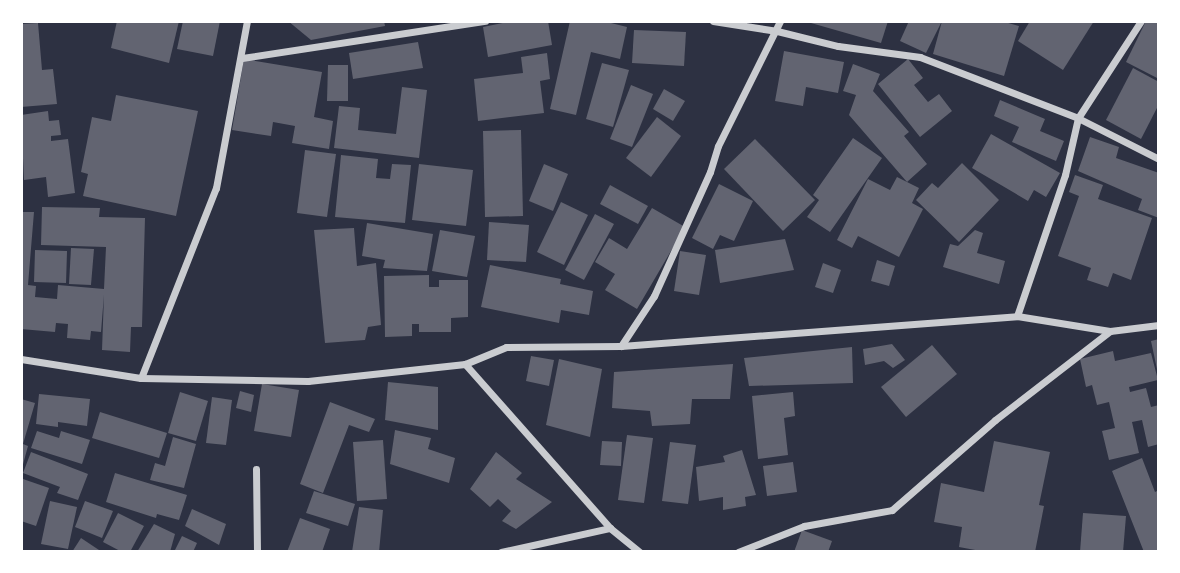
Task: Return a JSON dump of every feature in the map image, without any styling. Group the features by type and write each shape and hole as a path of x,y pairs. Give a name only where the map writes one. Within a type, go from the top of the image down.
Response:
{"street":[{"path":"141,377 216,188 247,21"},
{"path":"242,58 485,21"},
{"path":"713,21 777,31 838,46 920,57 1078,118 1159,159"},
{"path":"621,346 654,296 710,172 718,146 780,21"},
{"path":"1017,316 1065,175 1078,118 1141,21"},
{"path":"21,359 141,377 308,381 465,364 506,347 621,346 1017,316 1110,331 1159,324"},
{"path":"738,552 804,526 892,510 995,420 1110,331"},
{"path":"465,364 610,528 640,552"},
{"path":"256,469 257,552"},
{"path":"501,552 610,528"}],"building":[{"path":"117,21 179,21 169,63 111,48"},
{"path":"183,21 220,21 213,56 177,49"},
{"path":"288,21 384,21 385,26 311,40"},
{"path":"513,21 548,21 552,45 488,57 483,27"},
{"path":"570,21 603,21 627,27 620,59 591,52 576,115 550,109"},
{"path":"804,21 888,21 881,43"},
{"path":"909,21 942,21 926,53 900,41"},
{"path":"942,21 1001,21 1019,26 1004,76 933,54"},
{"path":"1030,21 1094,21 1063,70 1018,41"},
{"path":"1146,21 1159,21 1159,79 1126,62"},
{"path":"38,23 42,70 53,69 57,104 21,107 21,24"},
{"path":"634,30 686,32 684,66 632,63"},
{"path":"418,42 423,68 353,79 349,53"},
{"path":"784,51 844,62 838,93 806,87 803,106 775,101"},
{"path":"547,53 550,79 540,81 544,113 478,121 474,79 523,73 521,57"},
{"path":"244,59 322,72 314,117 333,121 329,149 292,143 295,126 273,122 271,136 232,130"},
{"path":"908,59 923,78 914,85 928,102 939,94 952,111 920,137 878,84"},
{"path":"602,63 629,70 613,127 586,119"},
{"path":"853,64 880,74 873,91 909,132 904,136 927,164 907,182 849,115 856,95 843,91"},
{"path":"328,65 348,65 348,101 327,101"},
{"path":"1133,68 1159,82 1159,104 1141,139 1106,120"},
{"path":"631,85 653,94 632,147 610,139"},
{"path":"402,87 427,90 419,158 334,148 339,106 360,108 358,130 396,134"},
{"path":"664,89 685,101 673,121 653,109"},
{"path":"116,95 198,111 176,216 83,196 88,174 81,172 92,117 111,121"},
{"path":"1000,100 1045,119 1040,131 1064,141 1056,161 1012,142 1019,127 994,116"},
{"path":"48,111 49,121 59,120 61,135 51,136 51,141 68,139 75,193 48,197 46,177 24,180 21,115"},
{"path":"657,117 681,136 651,177 626,158"},
{"path":"521,130 523,216 485,217 483,131"},
{"path":"991,134 1060,173 1046,197 1034,190 1028,201 972,168"},
{"path":"1090,137 1119,147 1116,158 1159,173 1159,218 1138,210 1142,199 1078,171"},
{"path":"853,138 882,158 830,232 807,217 819,200 813,195"},
{"path":"755,139 815,200 783,231 724,169"},
{"path":"305,150 336,154 327,217 297,213"},
{"path":"341,155 378,159 376,178 390,179 392,164 411,165 405,223 335,217"},
{"path":"962,163 999,200 959,242 916,200 932,183 938,188"},
{"path":"419,164 473,170 466,226 412,220"},
{"path":"544,164 568,174 553,211 529,201"},
{"path":"1075,175 1103,185 1098,199 1152,218 1131,280 1113,273 1108,287 1087,280 1091,268 1058,256 1079,196 1069,192"},
{"path":"897,177 919,188 912,203 923,209 899,257 858,236 852,248 837,240 868,179 890,190"},
{"path":"719,184 753,201 734,241 720,235 713,249 692,238"},
{"path":"610,185 648,206 638,224 600,204"},
{"path":"561,202 588,215 564,265 537,252"},
{"path":"42,207 100,208 99,217 145,218 142,327 131,327 130,352 102,350 104,295 101,332 91,331 90,340 67,338 68,324 56,323 55,332 21,329 21,212 34,212 28,285 36,286 35,297 57,299 58,285 104,289 106,247 41,245"},
{"path":"652,208 685,227 637,309 605,290 615,274 595,262 609,238 627,249"},
{"path":"595,214 614,224 584,280 565,270"},
{"path":"489,222 529,225 526,262 487,260"},
{"path":"367,223 433,234 427,271 383,268 385,260 362,256"},
{"path":"354,228 357,266 376,263 381,325 368,327 365,340 325,343 314,230"},
{"path":"440,230 475,236 467,277 432,271"},
{"path":"975,230 983,233 977,253 1005,261 999,284 943,267 950,244 958,246"},
{"path":"785,239 794,270 720,283 715,250"},
{"path":"71,248 94,249 91,285 69,284"},
{"path":"35,250 67,251 66,283 34,282"},
{"path":"680,251 706,255 699,295 674,291"},
{"path":"877,260 895,266 889,286 871,281"},
{"path":"823,263 841,270 833,293 815,287"},
{"path":"490,265 561,279 560,284 593,291 589,315 561,310 559,323 481,307"},
{"path":"429,275 429,287 439,287 439,280 468,280 468,317 451,318 451,332 419,332 419,324 412,324 412,336 385,337 384,276"},
{"path":"1159,339 1159,374 1158,374 1151,341"},
{"path":"892,344 905,360 893,368 884,361 865,365 863,349"},
{"path":"932,345 957,374 906,417 881,387"},
{"path":"852,347 853,383 749,386 744,358"},
{"path":"1113,351 1115,361 1151,353 1158,380 1129,387 1130,392 1146,388 1151,407 1159,405 1159,444 1148,447 1142,420 1132,422 1139,453 1109,460 1102,431 1115,428 1109,402 1097,405 1092,385 1086,387 1080,359"},
{"path":"531,356 554,360 549,386 526,381"},
{"path":"559,359 602,369 590,437 546,425"},
{"path":"733,364 730,399 692,399 690,424 652,426 650,411 612,408 614,372"},
{"path":"388,382 438,387 438,430 385,420"},
{"path":"262,384 299,390 291,437 254,431"},
{"path":"240,391 254,395 251,412 236,408"},
{"path":"180,392 208,401 196,441 168,433"},
{"path":"793,392 795,416 784,418 788,455 758,459 752,396"},
{"path":"39,394 90,399 87,426 58,422 58,427 36,424"},
{"path":"212,397 232,400 226,445 206,443"},
{"path":"21,399 35,403 23,444 28,446 22,468"},
{"path":"330,402 375,419 369,432 349,425 323,493 300,484"},
{"path":"100,412 167,433 159,458 92,438"},
{"path":"395,430 431,438 428,449 455,458 449,483 390,464"},
{"path":"37,431 59,438 61,431 90,440 82,464 31,448"},
{"path":"627,435 653,438 644,503 618,500"},
{"path":"173,437 196,444 184,488 150,480 155,463 165,466"},
{"path":"383,440 387,499 357,501 353,442"},
{"path":"602,441 622,442 621,466 600,465"},
{"path":"994,441 1050,452 1039,505 1044,506 1035,552 986,552 959,547 962,527 934,522 941,483 984,492"},
{"path":"670,442 696,445 688,504 662,501"},
{"path":"742,450 756,495 745,497 746,506 723,510 723,497 699,501 696,467 725,462 723,456"},
{"path":"31,452 88,474 78,500 57,493 60,487 23,473"},
{"path":"496,452 522,473 516,479 552,502 516,529 502,521 511,511 498,499 490,507 470,489"},
{"path":"1142,458 1155,492 1159,490 1159,551 1156,552 1144,552 1112,471"},
{"path":"793,462 797,492 767,496 763,466"},
{"path":"115,473 187,495 179,520 157,514 156,518 106,502"},
{"path":"23,479 49,488 36,526 21,521"},
{"path":"314,491 355,504 348,526 306,513"},
{"path":"50,501 77,507 68,549 41,544"},
{"path":"85,501 113,511 102,538 75,527"},
{"path":"359,507 383,510 379,552 352,552"},
{"path":"192,509 226,524 219,545 185,526"},
{"path":"118,513 144,526 130,552 122,552 103,542"},
{"path":"1083,513 1126,516 1123,552 1080,552"},
{"path":"300,518 330,529 322,552 287,552"},
{"path":"154,524 175,534 170,552 137,552"},
{"path":"802,530 832,541 828,552 794,552"},
{"path":"182,536 197,543 193,552 174,552"},
{"path":"81,538 102,552 72,552"}]}
